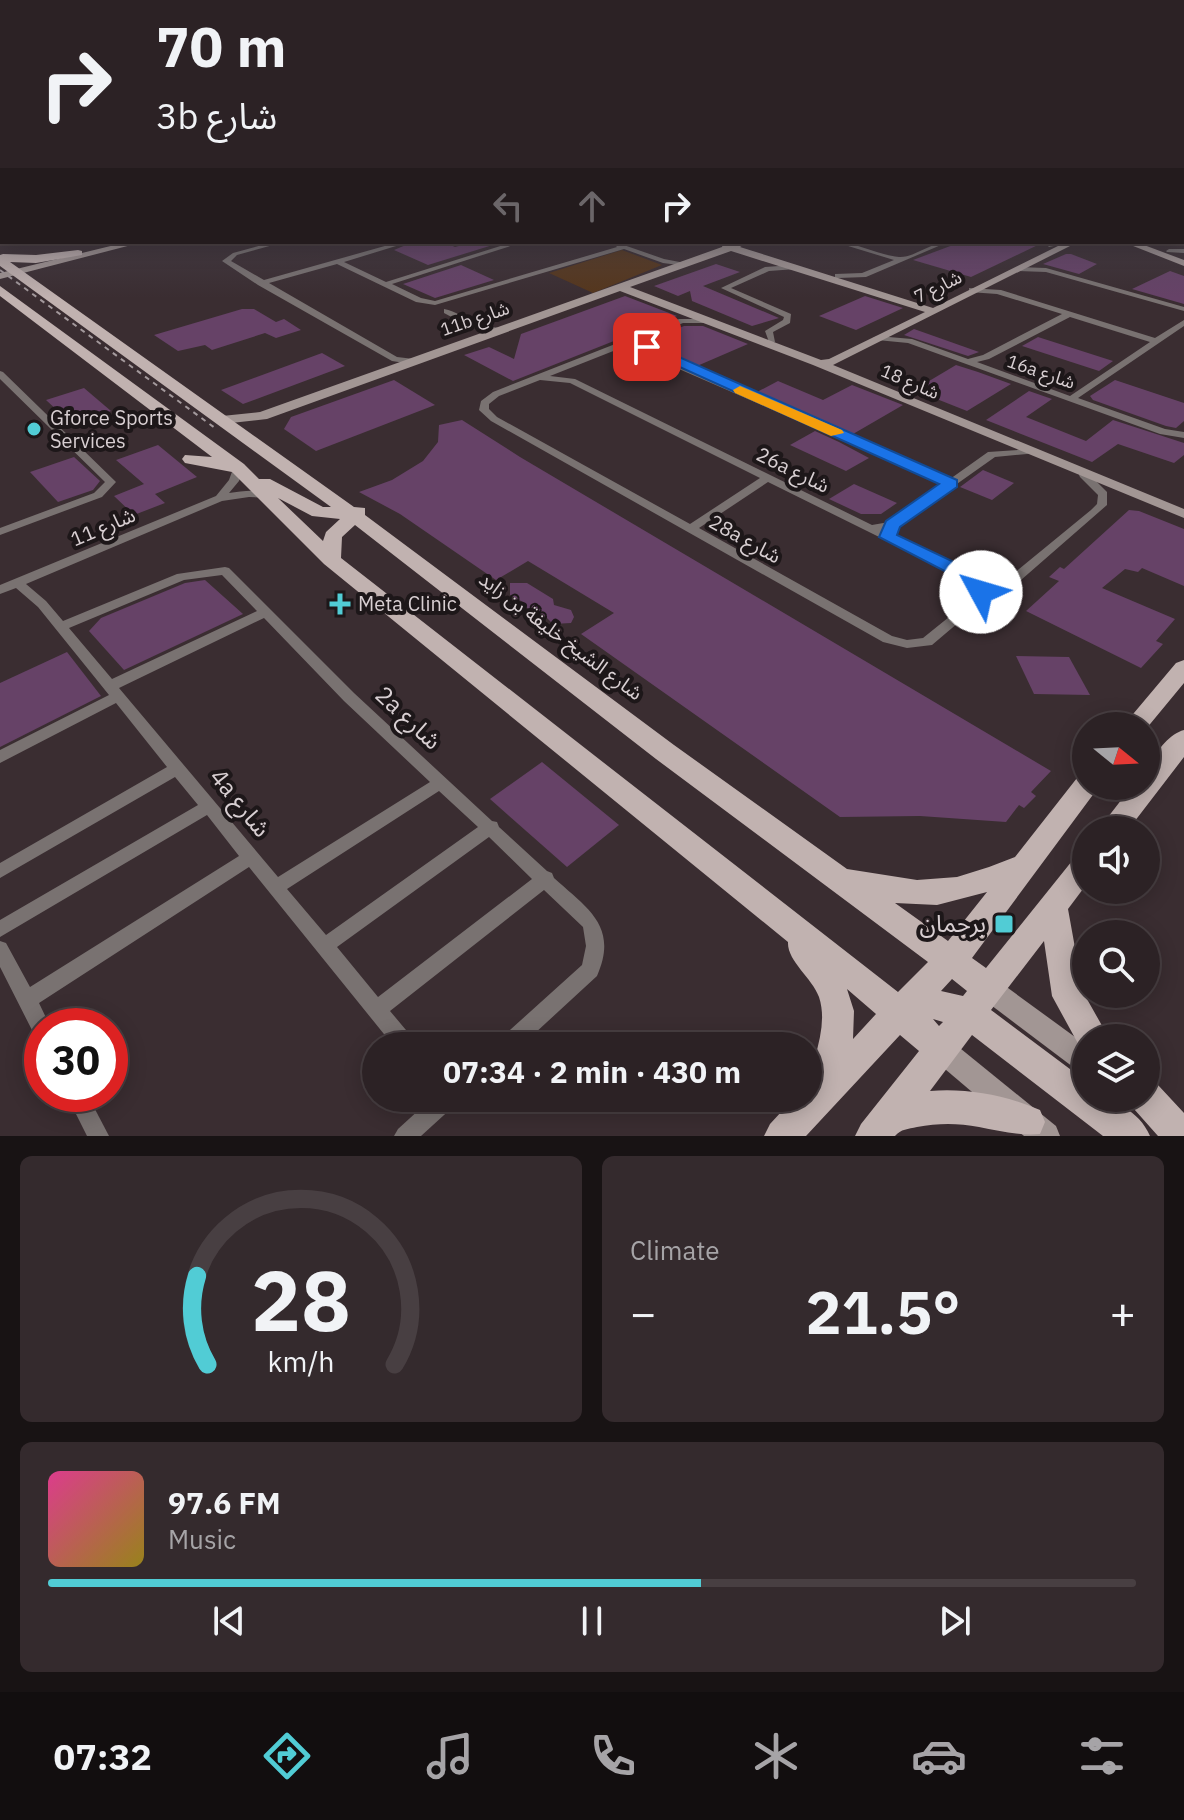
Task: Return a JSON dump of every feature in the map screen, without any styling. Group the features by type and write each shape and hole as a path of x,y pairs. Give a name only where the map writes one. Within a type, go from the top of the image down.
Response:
{"main road":[{"path":"0,259 36,259 78,253"},
{"name":"شارع الشيخ خليفة بن زايد","path":"0,259 198,394 222,420 360,512 478,598 948,960 978,1001"},
{"path":"42,287 39,274 64,261"},
{"path":"0,290 92,370 151,404 236,466 331,560 898,1011 941,1049"},
{"path":"119,402 151,404"},
{"path":"271,455 308,468"},
{"path":"191,459 236,466"},
{"path":"254,483 272,486 319,512 360,512"},
{"path":"331,560 333,536 360,512"},
{"path":"1147,712 1184,668"},
{"path":"1123,816 1184,739"},
{"path":"822,1091 948,960 1075,800"},
{"path":"837,877 895,893 938,894 979,885 1026,864"},
{"path":"882,1126 1072,883"},
{"path":"1053,908 1068,996 1085,1024"},
{"path":"780,917 821,969 839,1005 837,1040 822,1091"},
{"path":"898,1011 933,1004 978,1001 1132,1136"},
{"path":"882,1126 917,1108 953,1104 1037,1129"},
{"path":"1160,1111 1181,1133"},
{"path":"782,1136 803,1112"}],"street":[{"path":"0,274 78,253 128,244"},
{"path":"17,270 129,244"},
{"path":"273,244 239,253 227,258 226,262 396,362"},
{"path":"259,282 386,244"},
{"path":"384,283 513,244"},
{"path":"618,244 666,266"},
{"path":"844,244 900,261"},
{"path":"866,279 940,244"},
{"name":"شارع 7","path":"822,362 922,306 1050,244"},
{"name":"شارع 7","path":"822,362 894,329 922,306 972,290 1069,244"},
{"path":"1133,244 1184,263"},
{"path":"1146,244 1184,253"},
{"path":"1150,244 1169,251"},
{"path":"340,260 423,302 454,300 623,246"},
{"path":"731,248 922,306"},
{"path":"731,248 838,276 866,279 922,306"},
{"name":"11b شارع","path":"254,443 258,427 274,417 628,290 666,266 686,264 731,248"},
{"name":"11b شارع","path":"222,420 262,416 480,332 500,330 653,282 731,248"},
{"path":"1036,262 1046,270"},
{"path":"772,340 769,331 789,319 788,316 725,288 768,269 793,267"},
{"path":"1021,269 1046,270 1184,309"},
{"path":"653,282 650,289 655,295"},
{"path":"986,284 998,292"},
{"name":"شارع 18","path":"628,290 655,295 772,340 1027,451 1184,514"},
{"name":"شارع 18","path":"628,290 685,317 706,321 822,362 1184,507"},
{"path":"972,290 998,292 1156,341"},
{"path":"447,311 480,332"},
{"path":"968,362 986,357 1065,312"},
{"path":"537,377 631,342 685,317"},
{"path":"1071,399 1184,322"},
{"name":"16a شارع","path":"894,329 909,341"},
{"name":"16a شارع","path":"877,338 909,341 1163,432 1184,435"},
{"path":"631,342 951,483"},
{"path":"979,367 986,357"},
{"path":"572,381 569,372 573,363"},
{"path":"0,374 110,478 109,486 98,495 0,532"},
{"name":"26a شارع","path":"537,377 572,381 766,481 868,528 890,531"},
{"name":"28a شارع","path":"537,377 487,400 484,410 525,437 691,525 897,642 917,644 935,639 978,603 981,592 968,576"},
{"path":"518,449 525,437"},
{"path":"1027,451 996,452 890,531 968,576 1001,582 1017,577 1102,505 1103,494 1084,475"},
{"path":"220,498 234,481 236,466"},
{"path":"691,525 766,481"},
{"name":"شارع 11","path":"0,590 220,498 249,494 270,497"},
{"name":"2a شارع","path":"63,629 181,577 225,571 590,922 596,937 596,954 590,970 523,1032"},
{"name":"4a شارع","path":"22,580 396,1032"},
{"path":"0,757 114,691 265,612"},
{"path":"0,871 178,768"},
{"path":"276,887 441,782"},
{"path":"0,929 209,806"},
{"path":"324,946 491,827"},
{"path":"27,1000 251,857"},
{"path":"377,1009 546,878"},
{"path":"0,949 31,1008"},
{"name":"شارع الشيخ خليفة بن زايد","path":"978,1001 1072,1053"},
{"path":"941,1049 1037,1129"},
{"path":"85,1112 98,1136"},
{"path":"405,1136 428,1112"},
{"path":"1153,1112 1181,1133"}],"shaded area":[{"path":"622,250 662,265 593,293 549,273"}],"building":[{"path":"408,244 448,244 455,247 496,244 428,265 394,250"},
{"path":"956,244 1040,244 971,277 913,260"},
{"path":"1066,254 1097,264 1079,274 1043,264"},
{"path":"716,264 740,272 703,286 779,318 752,326 692,301 690,291 678,296 654,286"},
{"path":"461,265 494,280 435,298 403,284"},
{"path":"1170,271 1184,276 1184,304 1132,289"},
{"path":"625,296 677,316 513,381 464,355 489,347 514,359 521,334"},
{"path":"865,296 903,308 856,330 819,316"},
{"path":"242,309 254,309 276,322 284,319 301,330 276,338 265,333 212,350 205,345 178,351 154,335"},
{"path":"684,326 703,326 748,344 697,366 648,345 646,341"},
{"path":"914,329 979,352 968,356 904,335"},
{"path":"1038,337 1113,361 1099,371 1022,346"},
{"path":"322,353 345,366 243,404 221,390"},
{"path":"956,365 1011,384 967,411 914,390"},
{"path":"394,380 435,405 316,451 284,429 291,417"},
{"path":"1115,380 1184,403 1184,421 1176,428 1166,426 1093,400 1090,396"},
{"path":"778,381 823,400 852,385 903,405 853,434 757,392"},
{"path":"84,388 111,411 73,425 46,400"},
{"path":"1029,391 1052,399 1026,417 1086,441 1113,420 1184,443 1184,455 1174,463 1118,444 1092,462 986,420"},
{"path":"462,420 1051,771 1031,792 1036,796 1024,808 1019,805 1006,822 920,816 840,817 581,634 614,613 528,561 496,580 400,514 359,492 392,480 423,461 438,442 439,425"},
{"path":"815,431 869,458 846,471 790,445"},
{"path":"158,445 197,477 155,494 165,503 134,515 114,496 144,484 116,460"},
{"path":"74,457 100,481 93,490 58,502 30,472"},
{"path":"983,470 1014,483 992,500 960,487"},
{"path":"854,484 897,503 881,514 861,514 829,499"},
{"path":"1129,510 1184,529 1184,586 1142,568 1138,572 1125,569 1102,588 1175,619 1156,641 1163,644 1141,668 1026,611 1059,581 1049,577 1060,567 1064,569"},
{"path":"205,580 243,614 124,670 89,631 101,618 185,583"},
{"path":"510,583 527,583 553,599 554,605 571,610 574,617 571,623 553,624 543,614 528,610 523,602 510,595"},
{"path":"67,652 101,696 0,747 0,683"},
{"path":"1016,656 1069,657 1090,695 1034,694"},
{"path":"542,762 619,825 567,867 490,799"}],"railway":[{"path":"0,270 215,428"}],"slow traffic":[{"path":"740,390 836,433"}],"place":[{"name":"Gforce Sports Services","path":"34,429"},
{"name":"Meta Clinic","path":"340,604"},
{"name":"برجمان","path":"1004,924"}],"route":[{"path":"647,347 951,483 892,525 888,537 968,576 981,592"}]}
